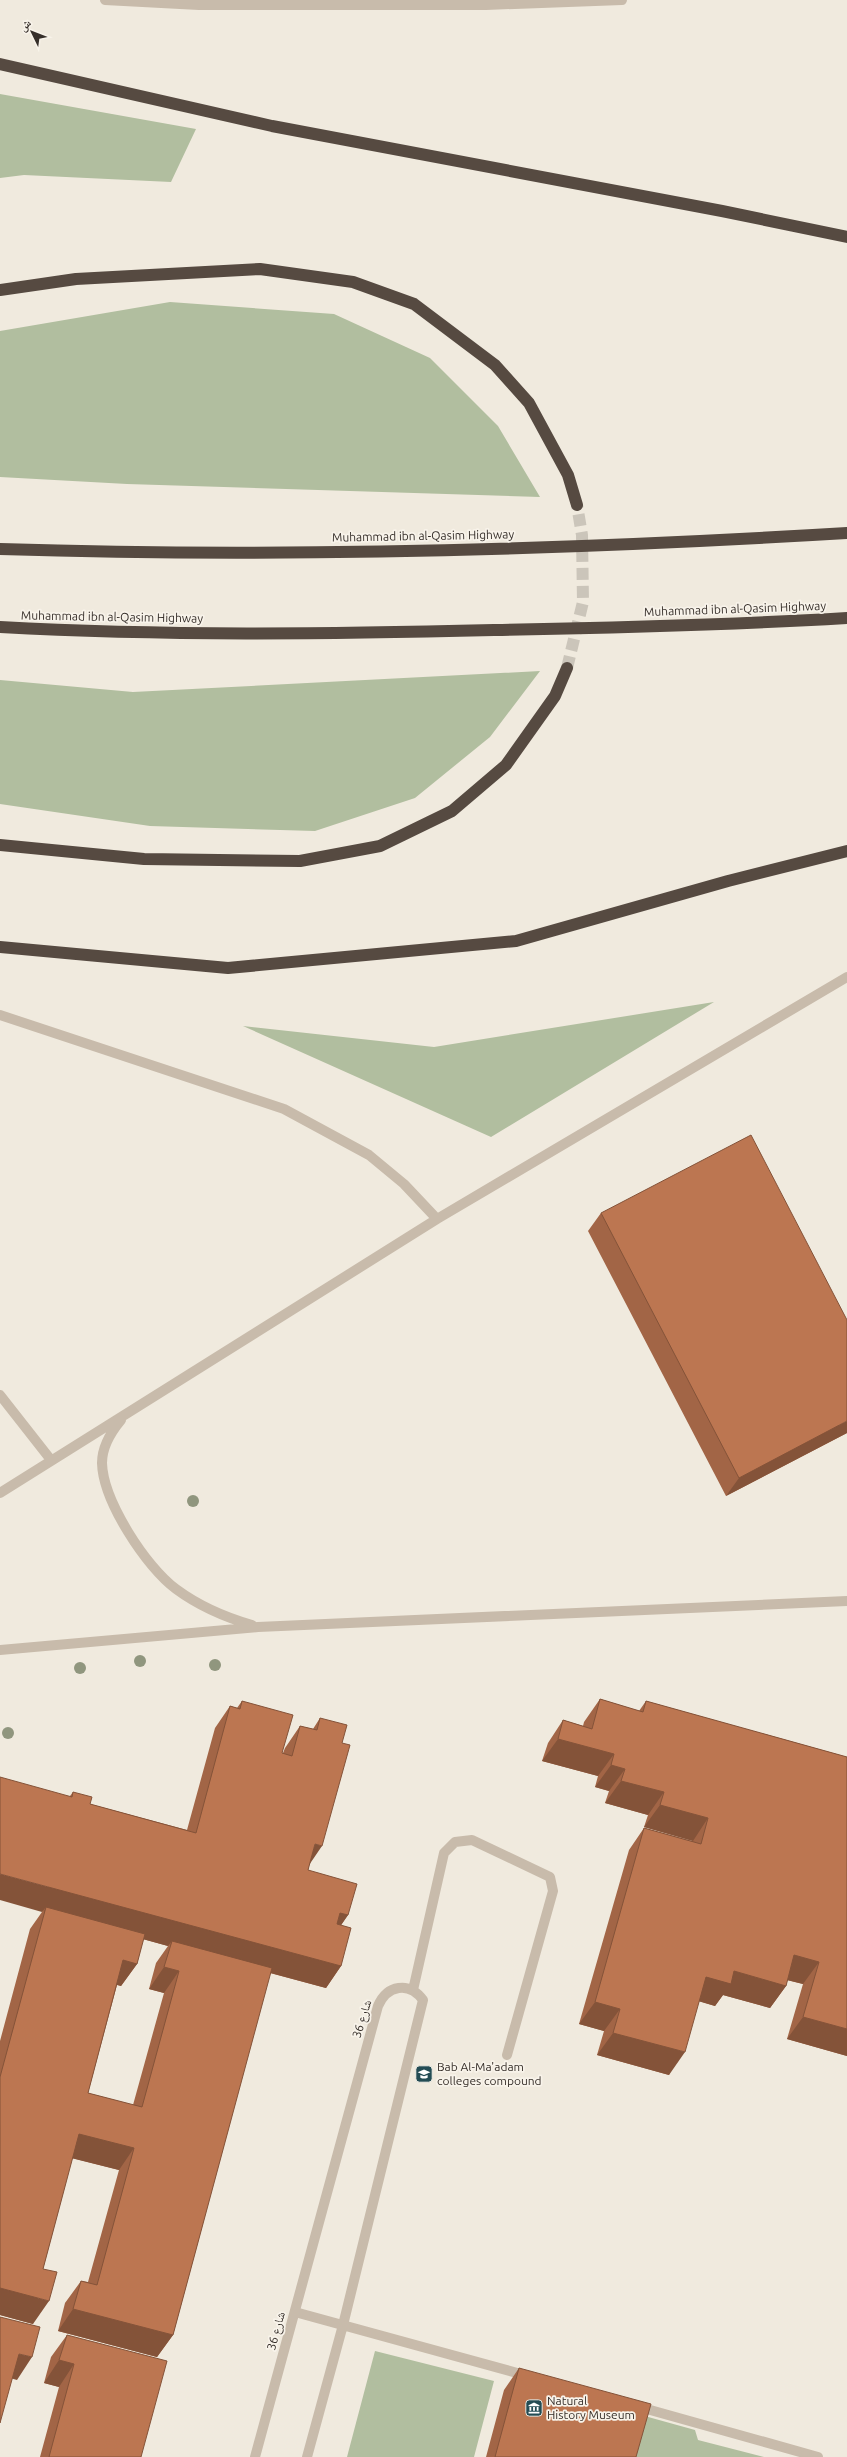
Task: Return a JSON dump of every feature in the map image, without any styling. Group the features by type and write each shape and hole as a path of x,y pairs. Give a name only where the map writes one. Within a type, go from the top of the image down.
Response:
{"highway":[{"path":"0,64 272,126 722,211 847,237"},
{"path":"0,290 76,279 260,269 353,282 414,304 495,365 529,403 568,475 577,505"},
{"name":"Muhammad ibn al-Qasim Highway","path":"0,549 102,552 408,553 727,540 847,533"},
{"name":"Muhammad ibn al-Qasim Highway","path":"0,627 116,633 393,633 734,625 847,618"},
{"path":"0,845 144,859 300,861 380,846 452,811 506,765 555,696 567,668"},
{"path":"0,947 228,968 516,941 728,881 847,851"}],"street":[{"path":"105,0 199,3 486,3 622,0"},
{"path":"0,1493 437,1219 847,977"},
{"path":"0,1015 284,1109 370,1155 404,1184 437,1219"},
{"path":"0,1395 51,1460"},
{"path":"127,1413 108,1436 102,1463 108,1491 133,1542 175,1588 207,1609 258,1627"},
{"path":"0,1650 258,1627 847,1601"},
{"path":"307,2457 343,2324 423,2000 413,1990 444,1853 455,1842 472,1840 550,1877 553,1890 507,2055"},
{"name":"شارع 36","path":"255,2457 378,2006 385,1993 392,1989 399,1987 413,1990"},
{"path":"295,2312 542,2380"},
{"path":"626,2404 818,2457"}],"green space":[{"path":"0,94 196,129 171,182 24,175 0,178"},
{"path":"170,302 334,314 430,358 498,426 540,497 127,484 0,477 0,331"},
{"path":"540,671 490,737 415,798 315,831 150,826 0,804 0,680 133,692"},
{"path":"714,1002 491,1137 243,1026 434,1047"},
{"path":"375,2351 494,2381 474,2457 347,2457"},
{"path":"641,2415 695,2430 698,2440 764,2457 627,2457"}],"building":[{"path":"751,1135 847,1320 847,1421 739,1478 601,1213"},
{"path":"600,1699 643,1712 646,1701 847,1757 847,2029 803,2017 819,1962 794,1955 786,1986 734,1971 731,1984 706,1977 685,2052 613,2033 620,2009 595,2002 644,1828 701,1844 708,1818 660,1805 664,1792 621,1781 625,1769 611,1765 614,1754 558,1739 563,1720 592,1729"},
{"path":"242,1701 293,1715 282,1753 292,1756 300,1726 317,1730 320,1718 347,1725 342,1743 350,1745 322,1846 315,1844 308,1870 357,1884 348,1915 340,1913 337,1924 351,1928 341,1966 0,1874 0,1777 72,1797 73,1792 92,1797 90,1804 196,1833 230,1706 240,1709"},
{"path":"46,1907 145,1934 137,1964 123,1960 88,2093 142,2107 179,1971 164,1967 172,1941 272,1968 173,2335 73,2309 81,2281 97,2285 134,2148 79,2134 43,2269 57,2272 49,2301 0,2288 0,2077"},
{"path":"0,2317 40,2327 32,2357 19,2354 0,2423"},
{"path":"67,2335 167,2361 141,2457 49,2457 74,2364 59,2360"},
{"name":"Natural History Museum","path":"519,2368 651,2404 636,2457 495,2457"}],"tunnel":[{"path":"567,668 583,602 582,535 577,505"}],"place":[{"name":"Bab Al-Ma'adam colleges compound","path":"424,2074"},
{"name":"Natural History Museum","path":"534,2408"}]}
